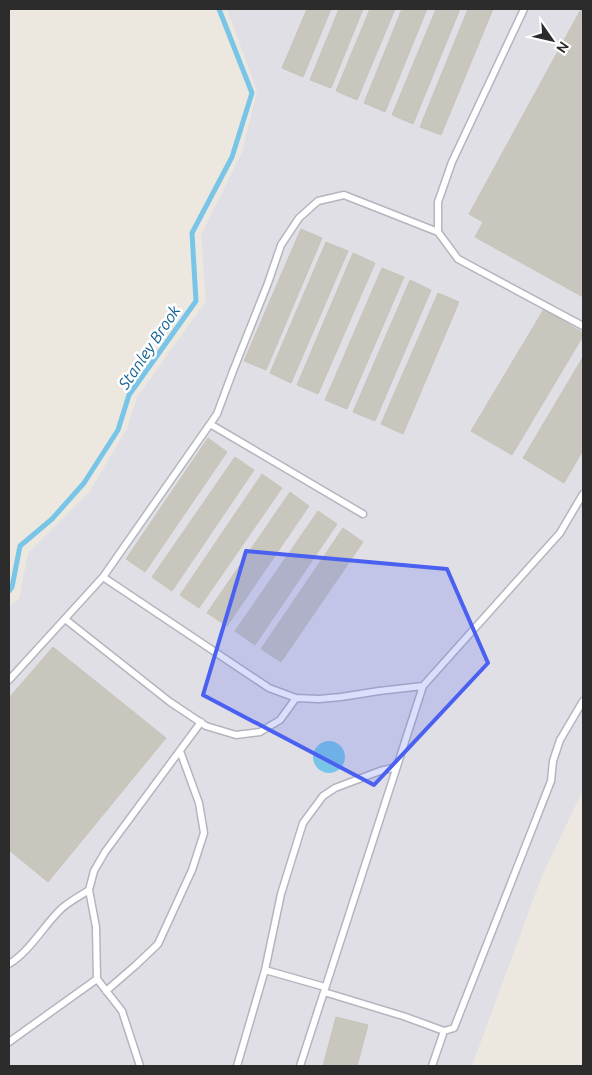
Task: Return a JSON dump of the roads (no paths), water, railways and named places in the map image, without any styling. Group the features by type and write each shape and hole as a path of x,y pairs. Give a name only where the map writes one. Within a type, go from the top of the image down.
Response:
{"lane":[{"path":"438,232 438,202 452,162 524,9"},
{"path":"9,680 103,577 217,414 268,283 281,244 299,218 318,201 344,195 438,232 458,259 583,326"},
{"path":"210,424 363,514"},
{"path":"300,1066 423,686 560,533 583,494"},
{"path":"103,577 269,688 296,698 319,699 341,697 423,686"},
{"path":"65,619 170,702 206,726 236,735 260,732 280,720 296,698"},
{"path":"265,970 444,1031 454,1028 551,782 553,761 560,740 583,701"},
{"path":"140,1066 122,1011 97,979 96,928 89,890 94,871 105,852 201,722"},
{"path":"106,991 158,944 192,870 204,833 199,803 180,751"},
{"path":"238,1066 265,970 281,894 303,823 324,796 335,788 396,767"},
{"path":"9,964 15,961 61,910 89,890"},
{"path":"9,1042 97,979"},
{"path":"432,1066 444,1031"}],"water":[{"path":"329,741 335,742 340,746 344,751 344,763 340,768 335,772 329,773 323,772 318,768 314,763 313,757 314,751 318,746 323,742"}],"waterway":[{"name":"Stanley Brook","path":"9,591 12,587 20,546 52,519 84,483 118,430 129,395 196,301 192,233 232,157 252,93 219,9"}]}
